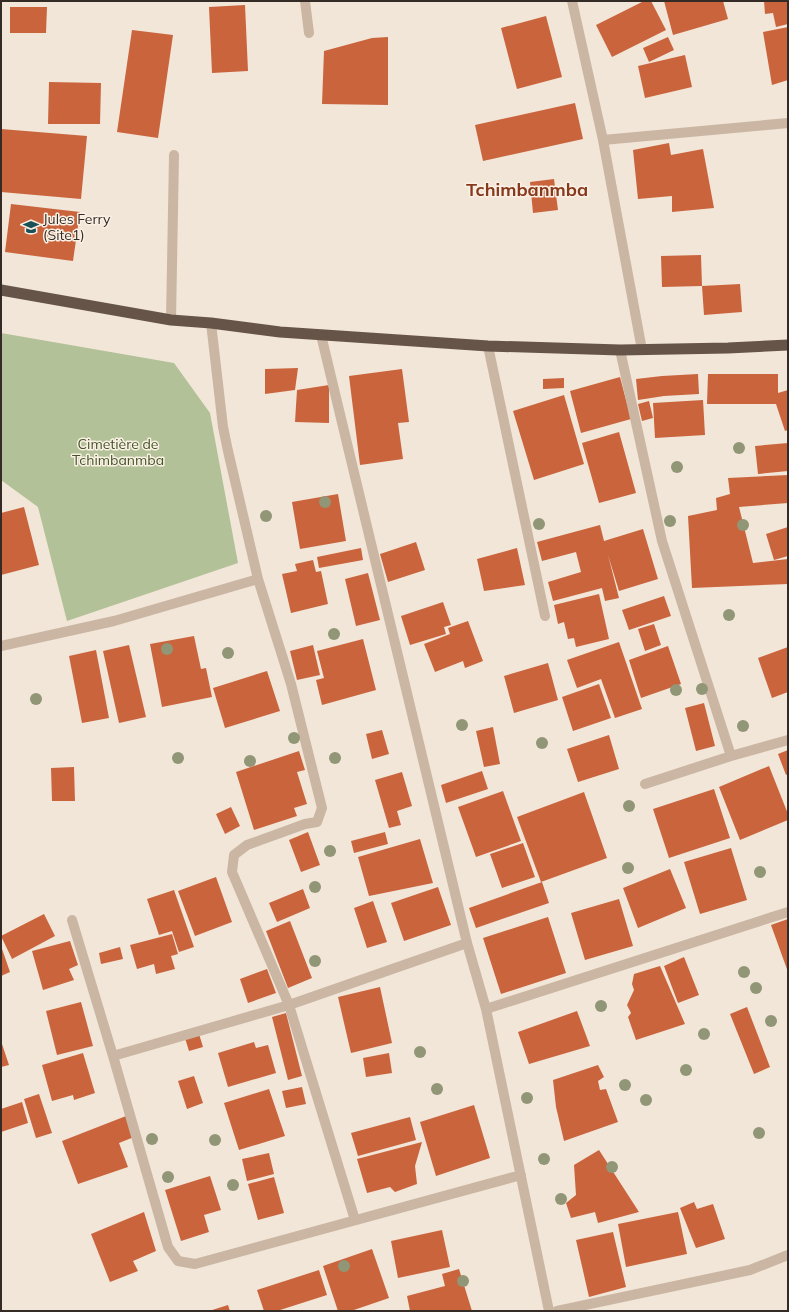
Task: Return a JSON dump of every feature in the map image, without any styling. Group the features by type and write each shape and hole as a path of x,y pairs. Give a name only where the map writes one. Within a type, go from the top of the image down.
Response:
{"highway":[{"path":"1,290 171,320 321,335 488,346 620,350 788,345"}],"street":[{"path":"305,1 309,33"},
{"path":"572,1 603,140 642,350"},
{"path":"603,140 788,123"},
{"path":"171,320 174,155"},
{"path":"211,323 223,427 258,579 291,684 322,808 317,822 305,824 246,845 234,855 232,872 289,1005 355,1220"},
{"path":"321,335 467,943 486,1009 549,1311"},
{"path":"488,346 545,616"},
{"path":"620,350 662,541 731,756"},
{"path":"1,646 114,621 258,579"},
{"path":"645,784 731,756 788,740"},
{"path":"486,1009 788,912"},
{"path":"72,920 168,1247 178,1261 195,1264 521,1175"},
{"path":"113,1056 289,1005 467,943"},
{"path":"557,1311 750,1270 788,1255"}],"green space":[{"name":"Cimetière de Tchimbanmba","path":"1,333 174,363 210,413 238,563 67,621 38,507 1,480"}],"building":[{"path":"644,1 651,1 666,30 612,57 596,25"},
{"path":"664,1 723,1 728,19 673,35"},
{"path":"764,1 788,1 788,24 776,27 773,13 765,14"},
{"path":"245,5 248,71 212,73 209,7"},
{"path":"10,7 47,7 46,33 10,33"},
{"path":"546,16 562,77 517,89 501,28"},
{"path":"788,27 788,80 772,85 763,32"},
{"path":"132,30 173,35 158,138 117,132"},
{"path":"388,37 388,105 322,104 324,51 372,38"},
{"path":"668,37 674,50 649,62 643,48"},
{"path":"685,55 692,87 645,98 638,66"},
{"path":"49,82 101,83 100,124 48,124"},
{"path":"575,103 583,139 483,161 475,125"},
{"path":"1,129 87,136 81,199 1,192"},
{"path":"669,143 671,155 703,149 714,208 672,212 672,196 638,199 633,150"},
{"path":"554,179 558,210 533,213 530,182"},
{"path":"11,204 80,212 73,261 5,252"},
{"path":"701,255 702,286 662,287 661,256"},
{"path":"740,284 742,312 704,315 702,286"},
{"path":"298,368 295,390 265,394 265,369"},
{"path":"402,369 409,422 398,423 403,459 360,465 349,376"},
{"path":"698,374 699,394 664,396 638,400 636,379"},
{"path":"708,374 778,374 778,393 788,390 788,430 785,431 776,404 707,404"},
{"path":"620,377 631,419 581,433 570,391"},
{"path":"564,378 564,388 543,389 543,379"},
{"path":"329,385 329,423 295,422 297,390"},
{"path":"564,395 584,464 534,480 513,411"},
{"path":"703,400 705,435 655,438 653,403"},
{"path":"649,401 653,418 642,421 638,404"},
{"path":"619,432 636,493 599,503 582,443"},
{"path":"788,443 788,471 758,474 755,446"},
{"path":"788,475 788,503 739,507 753,563 788,559 788,584 692,588 688,516 717,510 716,498 730,494 728,478"},
{"path":"338,494 346,541 300,549 292,502"},
{"path":"24,507 39,565 1,575 1,513"},
{"path":"600,525 604,541 643,529 658,579 619,591 608,555 619,598 605,601 602,588 553,601 548,582 581,572 576,552 542,561 537,542"},
{"path":"788,527 788,556 774,560 766,534"},
{"path":"416,542 425,570 388,582 380,554"},
{"path":"361,548 363,560 319,568 317,557"},
{"path":"517,548 525,585 484,591 477,559"},
{"path":"313,560 316,572 321,571 328,604 291,613 282,574 297,571 295,564"},
{"path":"368,573 380,620 356,626 345,579"},
{"path":"599,594 609,639 576,647 574,638 568,639 564,622 558,624 554,605"},
{"path":"664,596 671,616 629,630 622,610"},
{"path":"443,602 451,625 444,627 446,634 410,645 401,616"},
{"path":"468,621 483,661 465,668 463,661 435,672 424,644 450,634 448,628"},
{"path":"654,624 661,645 645,651 638,629"},
{"path":"194,636 201,669 206,668 212,697 162,707 150,644"},
{"path":"363,639 376,690 322,705 316,680 324,678 317,651"},
{"path":"619,642 642,709 615,718 601,679 577,688 567,660"},
{"path":"129,645 146,717 119,723 103,651"},
{"path":"313,645 320,675 297,680 290,651"},
{"path":"668,646 681,684 641,698 629,660"},
{"path":"788,647 788,692 772,698 758,658"},
{"path":"96,650 109,718 82,723 69,656"},
{"path":"548,663 558,700 514,713 504,676"},
{"path":"267,671 280,711 225,728 213,688"},
{"path":"599,684 611,718 573,731 562,697"},
{"path":"704,703 715,746 696,751 685,708"},
{"path":"493,727 500,764 484,767 476,731"},
{"path":"382,730 389,754 372,759 366,734"},
{"path":"609,735 619,769 578,782 567,749"},
{"path":"788,750 788,774 786,775 778,754"},
{"path":"299,751 305,770 297,772 307,804 294,808 297,816 254,830 236,772"},
{"path":"769,766 788,814 788,820 740,840 719,787"},
{"path":"74,767 75,801 52,801 51,768"},
{"path":"482,771 488,789 446,803 441,785"},
{"path":"402,772 412,806 397,811 401,825 389,828 375,780"},
{"path":"714,789 730,838 669,858 653,809"},
{"path":"503,791 521,841 476,857 458,807"},
{"path":"584,792 607,858 541,882 517,817"},
{"path":"231,807 240,826 225,834 216,814"},
{"path":"308,832 320,865 301,872 289,840"},
{"path":"385,832 388,844 354,853 351,841"},
{"path":"420,839 433,883 369,896 358,857"},
{"path":"523,843 535,877 502,888 490,854"},
{"path":"731,848 747,900 700,914 684,862"},
{"path":"670,869 686,908 638,928 623,888"},
{"path":"216,877 232,922 195,936 178,891"},
{"path":"542,882 549,903 476,928 469,908"},
{"path":"438,887 451,925 404,941 391,903"},
{"path":"303,889 310,908 277,922 269,903"},
{"path":"174,890 194,947 179,952 172,931 159,935 147,899"},
{"path":"619,899 633,946 585,960 571,913"},
{"path":"373,901 387,942 367,948 354,908"},
{"path":"44,914 55,936 12,959 1,936"},
{"path":"548,917 566,973 501,994 483,938"},
{"path":"788,919 788,972 771,925"},
{"path":"290,921 312,978 288,988 266,931"},
{"path":"172,934 178,954 171,956 175,969 156,974 154,964 137,969 130,945"},
{"path":"70,941 78,965 69,969 74,980 43,990 32,951"},
{"path":"1,946 10,972 1,976"},
{"path":"120,947 123,959 101,964 99,953"},
{"path":"684,957 699,995 678,1003 664,966"},
{"path":"660,966 685,1024 636,1040 628,1017 631,1013 627,1005 634,990 632,984 634,974"},
{"path":"267,969 276,993 248,1003 240,979"},
{"path":"380,987 392,1043 351,1053 338,997"},
{"path":"81,1002 93,1046 57,1055 46,1011"},
{"path":"747,1007 770,1067 754,1074 730,1014"},
{"path":"577,1011 590,1046 529,1064 518,1032"},
{"path":"286,1013 302,1076 288,1080 272,1017"},
{"path":"199,1034 203,1047 189,1051 185,1038"},
{"path":"1,1041 9,1065 1,1067"},
{"path":"254,1042 256,1048 268,1045 276,1073 228,1087 218,1053"},
{"path":"83,1053 95,1093 74,1100 73,1095 52,1101 42,1065"},
{"path":"389,1053 392,1073 366,1077 363,1058"},
{"path":"598,1065 604,1077 598,1081 600,1090 606,1089 618,1122 564,1141 556,1107 553,1080"},
{"path":"194,1076 203,1103 187,1109 178,1081"},
{"path":"302,1087 306,1104 286,1108 282,1091"},
{"path":"269,1089 285,1136 239,1150 224,1103"},
{"path":"39,1094 52,1133 36,1138 24,1099"},
{"path":"22,1102 28,1123 1,1132 1,1109"},
{"path":"474,1105 490,1158 436,1176 420,1122"},
{"path":"126,1116 134,1137 119,1143 128,1167 78,1184 62,1141"},
{"path":"410,1117 416,1140 358,1156 351,1133"},
{"path":"422,1142 415,1166 417,1184 395,1192 390,1187 367,1193 357,1159"},
{"path":"599,1150 639,1212 598,1223 595,1212 571,1218 566,1203 576,1195 574,1165"},
{"path":"269,1153 274,1174 247,1181 242,1159"},
{"path":"210,1176 221,1210 204,1215 209,1232 181,1241 165,1190"},
{"path":"274,1177 284,1213 258,1220 248,1184"},
{"path":"694,1202 697,1209 713,1204 725,1239 696,1248 680,1208"},
{"path":"144,1212 156,1251 133,1261 138,1271 110,1282 91,1234"},
{"path":"678,1212 687,1254 626,1267 618,1224"},
{"path":"442,1230 450,1267 398,1278 391,1241"},
{"path":"613,1232 626,1287 589,1297 576,1240"},
{"path":"372,1249 389,1298 351,1311 338,1311 323,1266"},
{"path":"459,1269 472,1311 410,1311 407,1296 445,1286 442,1274"},
{"path":"319,1270 327,1295 277,1311 264,1311 257,1290"},
{"path":"228,1305 230,1311 209,1311"}],"place":[{"name":"Jules Ferry (Site1)","path":"31,227"}],"district":[{"name":"Tchimbanmba","path":"527,190"}]}
